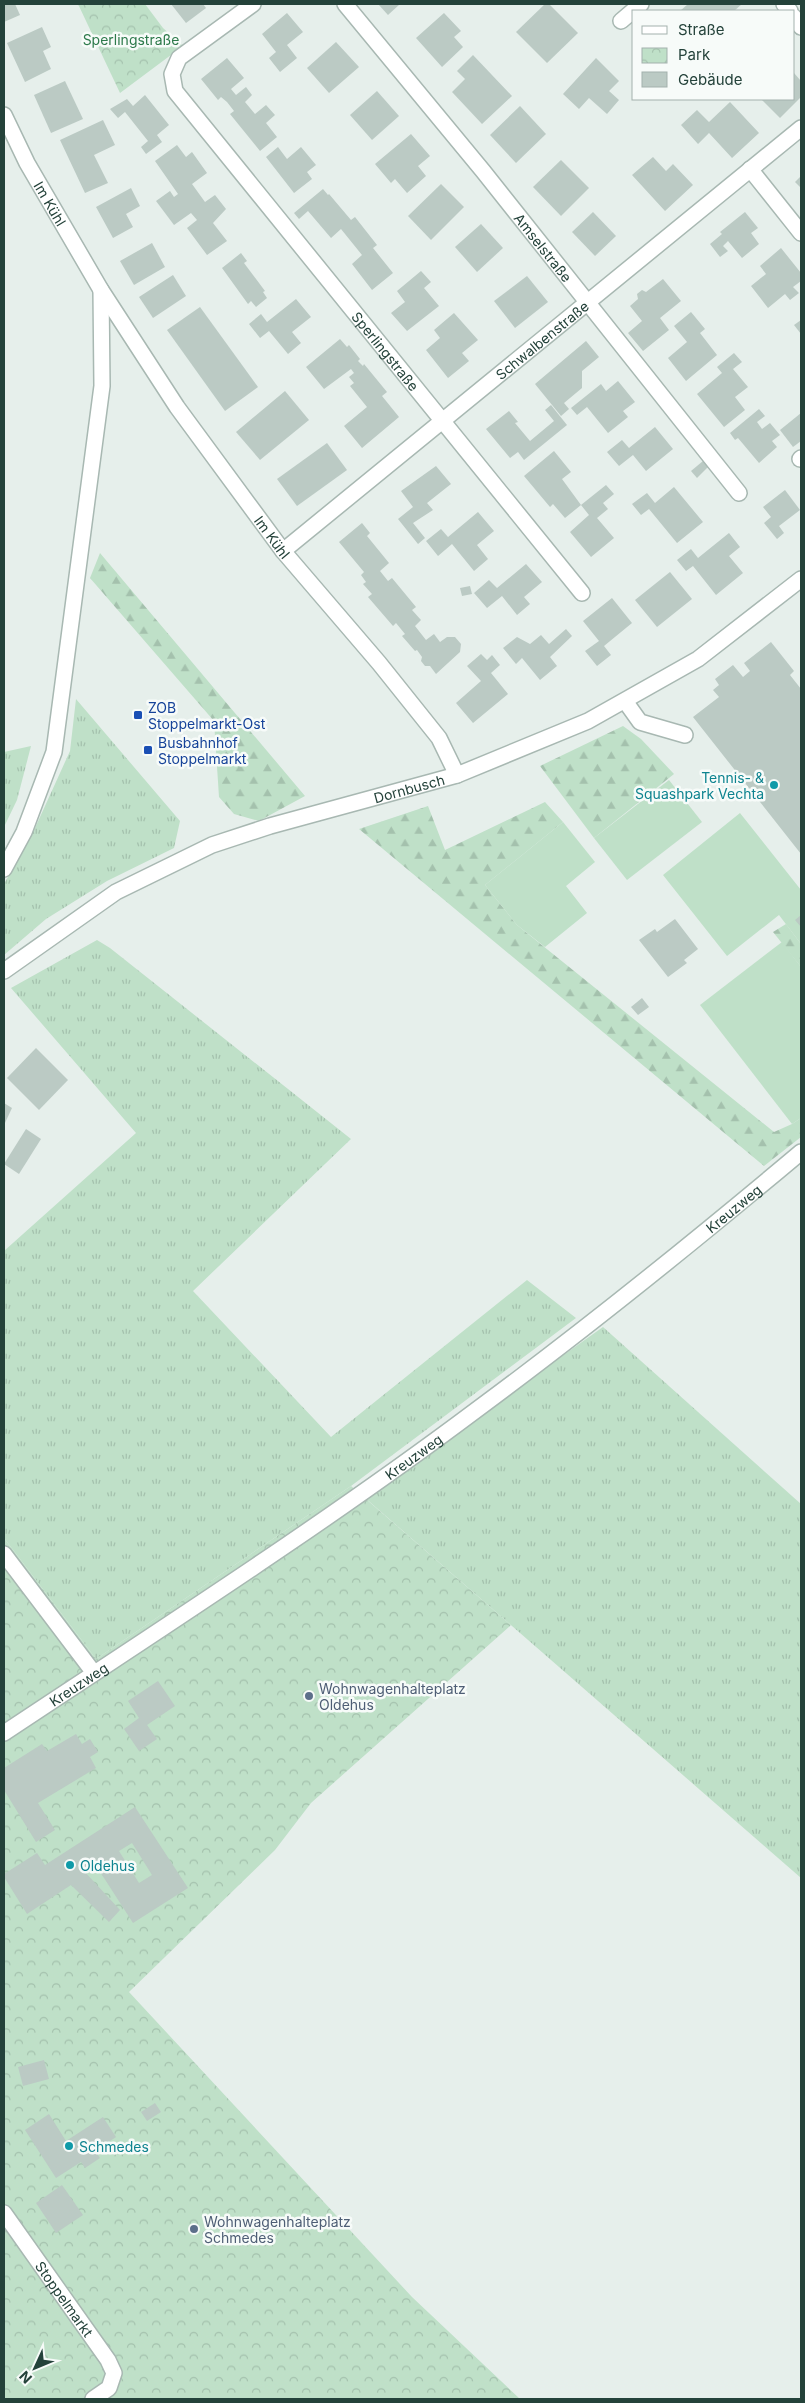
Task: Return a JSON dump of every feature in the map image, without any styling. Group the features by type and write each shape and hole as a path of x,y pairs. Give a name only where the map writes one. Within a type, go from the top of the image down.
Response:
{"street":[{"name":"Sperlingstraße","path":"253,4 179,58 172,74 175,91 582,593"},
{"name":"Amselstraße","path":"346,4 588,302 739,493"},
{"path":"621,21 632,12"},
{"name":"Im Kühl","path":"4,115 28,164 101,290 177,407 283,551 379,663 439,738 457,774"},
{"name":"Schwalbenstraße","path":"283,551 801,128"},
{"path":"750,169 801,233"},
{"name":"Im Kühl","path":"4,869 24,832 54,752 102,386 101,290"},
{"name":"Dornbusch","path":"4,971 116,892 212,845 270,826 457,774 588,720 698,659 801,579"},
{"path":"625,701 640,722 685,736"},
{"name":"Kreuzweg","path":"4,1732 354,1498 474,1412 582,1330 801,1152"},
{"path":"4,1554 94,1673"},
{"name":"Stoppelmarkt","path":"4,2213 108,2360 114,2373 109,2388 93,2399"}],"green space":[{"name":"Sperlingstraße","path":"78,4 145,4 163,28 183,46 120,93"},
{"path":"100,553 305,796 259,821 234,814 219,797 214,721 90,578"},
{"path":"76,699 180,821 174,848 107,881 46,919 4,955 4,884 35,828 70,751"},
{"path":"623,726 641,739 674,774 594,838 540,766"},
{"path":"31,746 17,800 4,827 4,752"},
{"path":"669,780 702,822 627,880 594,838"},
{"path":"545,802 563,822 485,885 517,925 774,1132 801,1118 801,1137 764,1166 359,829 428,806 445,850"},
{"path":"740,813 801,890 801,944 779,915 727,956 663,875"},
{"path":"563,822 595,862 566,886 587,913 545,947 517,925 485,885"},
{"path":"786,924 801,944 801,967 773,932"},
{"path":"97,940 110,948 351,1139 193,1291 331,1437 527,1280 576,1318 351,1486 96,1659 4,1538 4,1251 136,1133 11,988"},
{"path":"782,942 801,967 801,1118 792,1124 700,1005"},
{"path":"603,1327 801,1504 801,1878 364,1497"},
{"path":"351,1486 511,1625 311,1803 275,1850 129,1992 412,2297 520,2399 4,2399 4,1538 96,1659"}],"building":[{"path":"4,4 15,4 20,15 4,22"},
{"path":"171,4 203,4 206,8 186,23"},
{"path":"378,4 400,4 388,15"},
{"path":"545,4 549,4 578,33 547,63 516,32"},
{"path":"688,4 742,4 735,10 681,10"},
{"path":"287,13 303,32 287,45 297,58 280,72 269,58 276,52 262,34"},
{"path":"444,13 461,31 454,37 463,47 442,67 416,38"},
{"path":"42,27 51,47 43,51 51,69 25,82 7,43"},
{"path":"336,42 359,67 329,93 307,68"},
{"path":"473,55 512,96 482,124 452,92 465,79 457,71"},
{"path":"227,58 244,78 231,89 236,95 246,87 252,95 245,102 255,114 266,105 275,115 266,123 277,137 260,151 230,114 234,111 227,102 221,97 218,100 201,79"},
{"path":"596,58 619,81 609,91 619,100 607,114 589,98 579,109 563,94"},
{"path":"795,74 801,81 801,97 780,118 762,100 795,100"},
{"path":"65,81 83,119 51,133 34,95"},
{"path":"377,91 399,116 372,140 350,115"},
{"path":"145,95 169,125 157,135 162,142 146,154 141,147 148,141 125,112 118,118 110,109 127,99 133,106"},
{"path":"730,102 759,133 732,158 709,133 698,144 681,125 697,110 709,122"},
{"path":"520,106 546,134 516,163 490,135"},
{"path":"103,120 115,145 94,155 108,183 85,193 60,140"},
{"path":"411,134 430,156 418,166 426,176 407,193 395,179 391,183 375,164"},
{"path":"177,145 186,157 192,152 207,173 192,184 205,202 215,195 226,209 213,223 227,241 207,255 187,228 197,220 191,213 174,225 156,201 170,191 174,197 178,194 155,161"},
{"path":"278,147 287,159 301,147 316,165 307,172 312,179 294,193 266,157"},
{"path":"653,157 666,171 673,164 693,185 665,211 632,175"},
{"path":"561,160 589,188 561,216 533,187"},
{"path":"801,176 801,188 795,182"},
{"path":"441,184 464,207 431,240 408,216"},
{"path":"131,188 140,206 126,214 133,227 113,238 96,207"},
{"path":"323,189 351,220 355,217 377,245 373,248 393,273 372,290 352,264 362,255 341,229 331,238 308,211 299,219 294,213"},
{"path":"593,212 616,236 595,256 572,232"},
{"path":"745,212 758,228 751,233 759,244 742,258 728,241 723,246 728,251 720,257 710,244 722,234 720,232"},
{"path":"481,224 503,248 477,272 455,247"},
{"path":"152,243 165,267 134,285 120,261"},
{"path":"781,248 801,273 801,281 793,287 799,293 790,300 785,294 768,308 751,286 766,274 760,266"},
{"path":"241,253 247,261 244,263 265,291 263,292 267,298 256,307 251,301 248,304 222,268"},
{"path":"421,271 431,282 424,288 439,306 407,331 391,313 405,302 397,291"},
{"path":"173,275 186,296 153,318 139,297"},
{"path":"527,276 548,302 515,328 494,301"},
{"path":"663,279 681,301 660,318 669,330 643,351 628,333 642,321 630,306 638,299 637,294 642,290 646,292"},
{"path":"296,299 311,317 292,332 301,343 288,354 269,331 260,338 249,324 261,314 267,322"},
{"path":"200,307 258,387 225,411 167,330"},
{"path":"691,312 705,329 700,333 717,355 686,381 668,358 687,342 674,326"},
{"path":"454,313 478,340 462,353 469,361 448,378 426,350 440,338 434,330"},
{"path":"801,320 801,334 794,325"},
{"path":"340,339 347,347 349,345 360,359 358,361 363,366 364,364 387,392 382,396 399,417 362,448 344,426 367,407 350,386 354,383 349,377 354,373 351,369 324,389 306,367"},
{"path":"586,341 599,357 582,371 582,388 564,403 569,409 561,416 535,384"},
{"path":"734,353 742,362 733,369 748,387 735,397 745,410 724,427 697,394 722,373 717,367"},
{"path":"618,381 635,402 623,411 628,417 608,433 587,407 577,415 571,408 601,384 606,391"},
{"path":"285,391 309,420 260,460 236,432"},
{"path":"551,405 567,425 524,460 518,452 510,458 486,429 509,411 518,422 515,423 530,441 554,421 545,410"},
{"path":"759,409 765,416 757,422 762,429 770,423 780,435 772,441 777,447 759,463 738,438 735,440 730,433"},
{"path":"801,413 801,441 793,447 780,430"},
{"path":"655,427 673,449 646,471 633,455 619,466 607,452 622,440 629,448"},
{"path":"327,443 347,470 297,506 277,479"},
{"path":"554,451 571,472 562,479 581,505 565,518 553,504 550,507 524,476"},
{"path":"703,461 708,467 697,478 691,471"},
{"path":"436,466 451,484 427,503 433,510 413,523 425,538 418,544 398,519 413,507 401,491"},
{"path":"606,485 614,494 603,503 608,509 597,518 614,538 591,557 570,532 589,515 581,505"},
{"path":"674,487 703,522 677,543 649,509 641,515 632,504 647,493 655,503"},
{"path":"785,490 800,510 779,526 784,533 777,539 764,523 771,517 763,507"},
{"path":"478,512 494,531 477,545 488,559 474,571 452,544 438,556 426,541 441,529 448,537"},
{"path":"362,523 370,533 367,536 389,563 380,571 388,581 392,578 416,607 412,610 421,620 415,626 426,640 434,634 440,642 447,637 455,637 461,644 460,652 436,674 430,666 425,666 421,661 422,657 402,636 405,634 396,623 393,626 368,597 372,594 363,584 366,582 361,575 364,572 339,542"},
{"path":"729,533 740,547 729,556 743,573 716,595 693,566 686,571 677,560 691,549 698,558"},
{"path":"526,564 542,582 524,597 530,604 517,615 502,596 487,608 474,593 489,580 497,588"},
{"path":"670,572 692,599 657,627 635,600"},
{"path":"470,586 472,594 462,596 460,588"},
{"path":"612,598 632,623 604,646 611,655 597,666 585,651 599,641 583,621"},
{"path":"566,629 572,636 550,657 557,666 540,680 522,658 516,664 503,648 517,637 530,644 541,635 549,644"},
{"name":"Tennis- & Squashpark Vechta","path":"771,642 794,671 790,675 801,689 801,854 693,717 719,697 713,690 719,685 715,679 733,665 743,677 750,671 744,663"},
{"path":"481,654 487,660 492,655 500,665 491,673 508,694 473,723 456,703 481,681 467,666"},
{"path":"801,915 801,927 795,920"},
{"path":"675,919 698,949 684,960 687,963 668,977 639,940 655,929 657,932"},
{"path":"642,998 649,1007 638,1015 631,1007"},
{"path":"36,1048 68,1080 39,1110 7,1078"},
{"path":"4,1103 12,1108 4,1125"},
{"path":"26,1129 41,1139 19,1174 4,1164"},
{"path":"158,1681 175,1706 147,1725 157,1739 139,1751 124,1729 139,1718 128,1701"},
{"name":"Oldehus","path":"76,1734 82,1744 90,1739 98,1752 90,1757 96,1768 38,1803 55,1830 36,1842 4,1790 4,1768 42,1744 47,1751"},
{"name":"Oldehus","path":"135,1807 188,1888 133,1923 95,1864 84,1871 120,1910 109,1922 71,1885 27,1914 4,1874 37,1853 45,1865","holes":["132,1843 152,1875 139,1883 119,1851"]},
{"path":"44,2060 49,2079 23,2086 18,2067"},
{"path":"155,2103 161,2112 147,2121 141,2112"},
{"name":"Schmedes","path":"49,2114 66,2141 103,2117 116,2137 95,2151 100,2158 85,2168 81,2162 56,2178 25,2130"},
{"path":"62,2185 83,2215 56,2233 36,2203"}],"place":[{"name":"ZOB Stoppelmarkt-Ost","path":"138,715"},
{"name":"Busbahnhof Stoppelmarkt","path":"148,750"},
{"name":"Tennis- & Squashpark Vechta","path":"774,785"},
{"name":"Wohnwagenhalteplatz Oldehus","path":"309,1696"},
{"name":"Oldehus","path":"70,1865"},
{"name":"Schmedes","path":"69,2146"},
{"name":"Wohnwagenhalteplatz Schmedes","path":"194,2229"}]}
